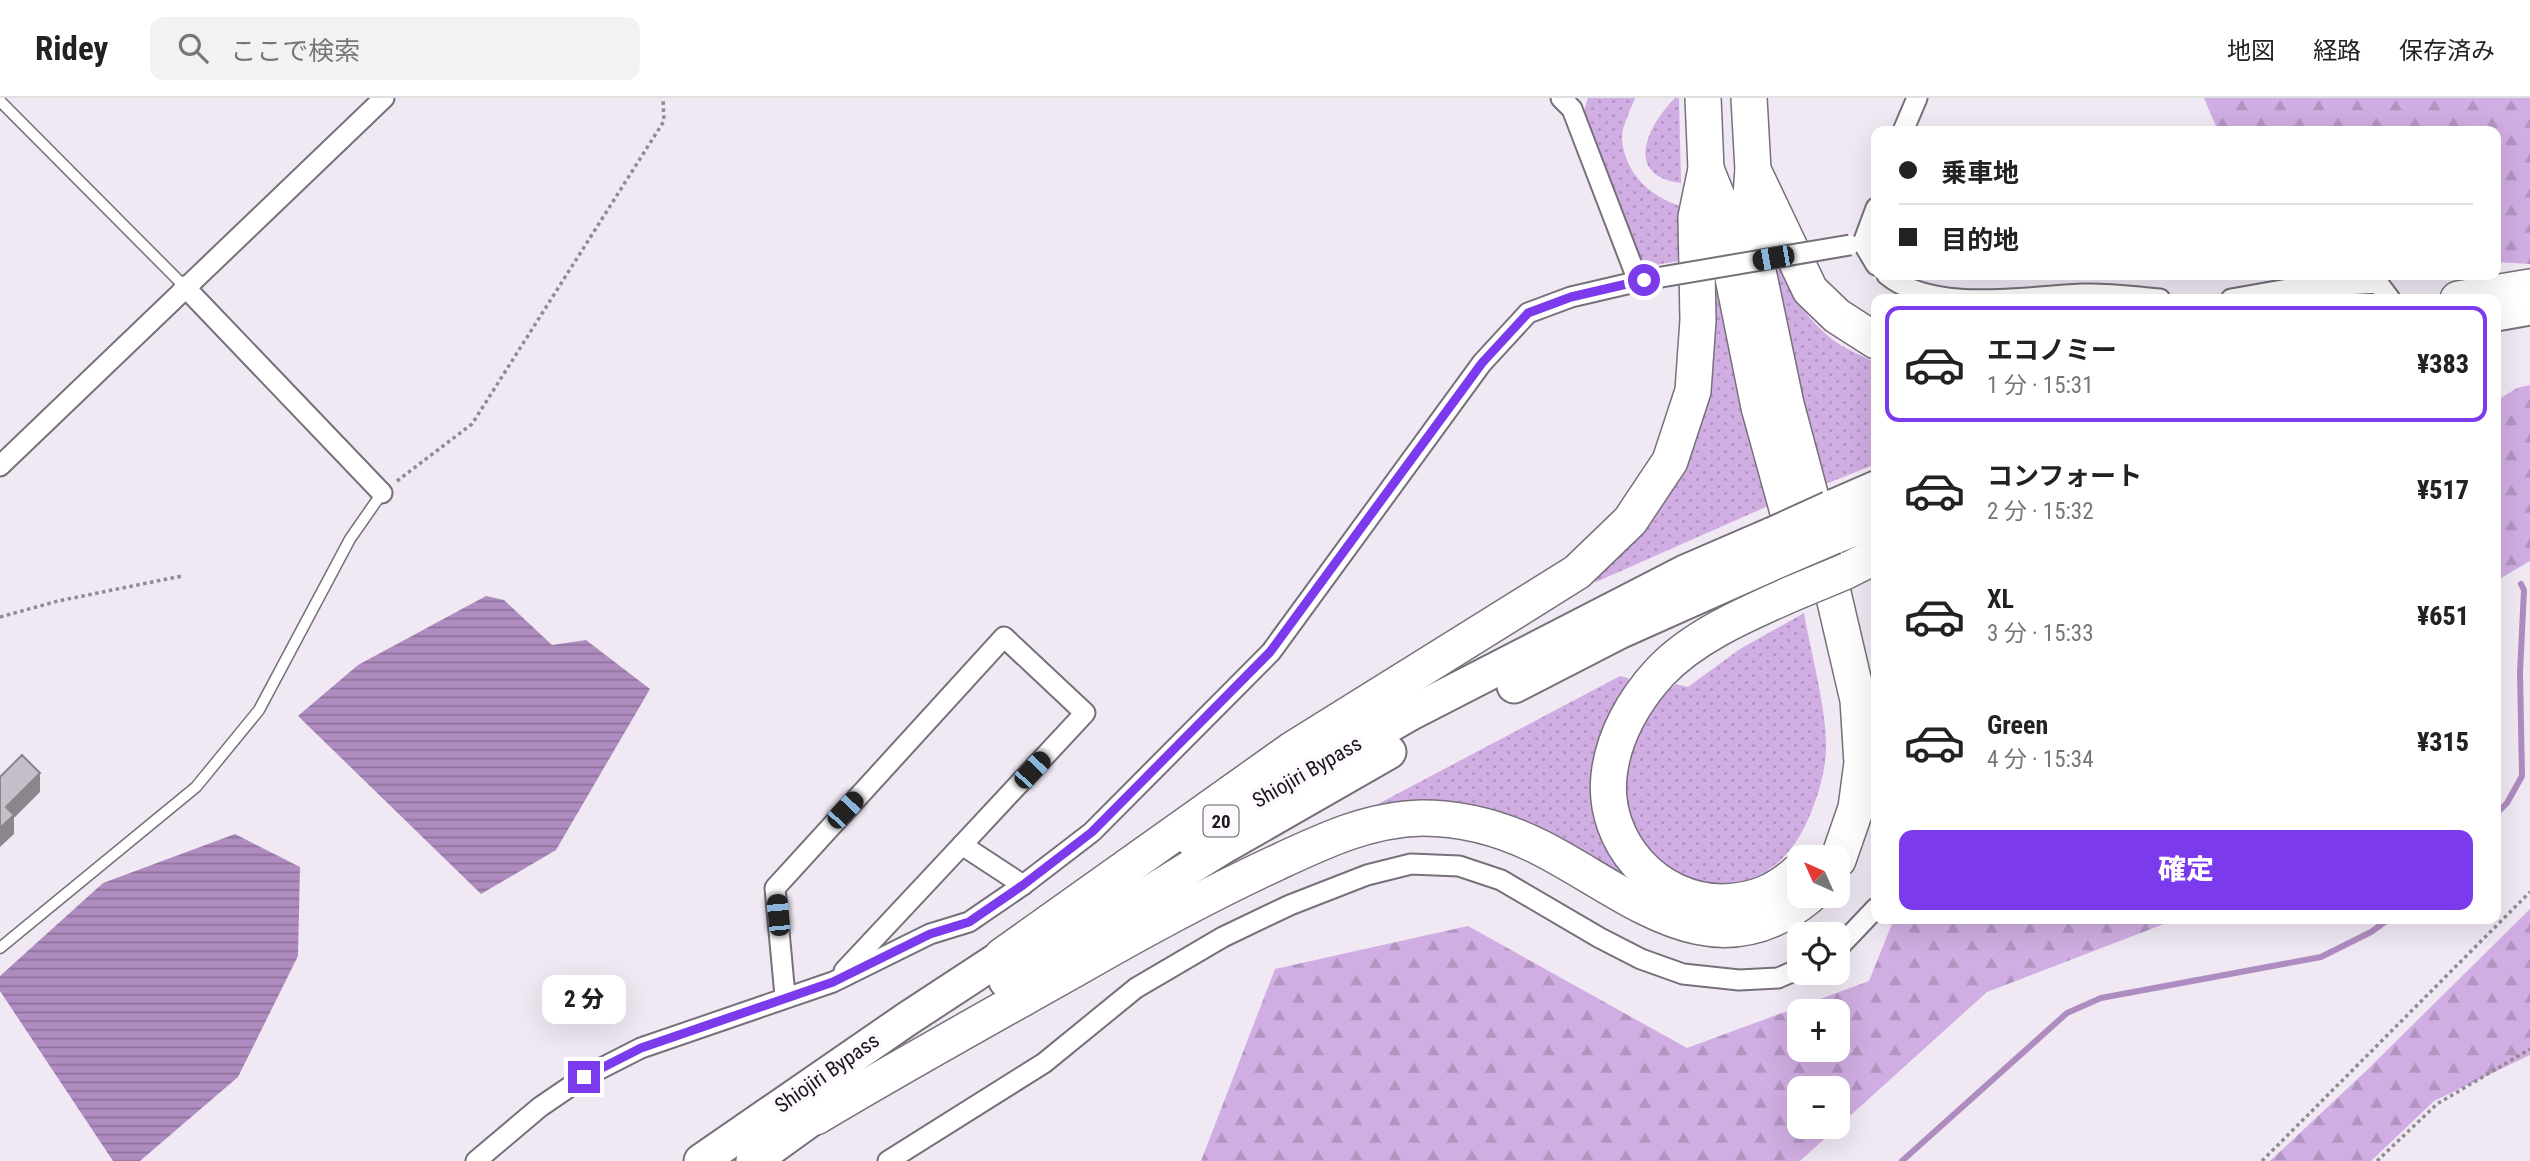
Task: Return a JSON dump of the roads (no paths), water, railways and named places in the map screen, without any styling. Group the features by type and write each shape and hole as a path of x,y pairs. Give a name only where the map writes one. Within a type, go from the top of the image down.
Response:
{"highway":[{"path":"1002,956 1293,749 1417,670 1520,610 1577,572 1630,522 1670,461 1693,391 1698,320 1696,217 1706,169 1703,98"},
{"path":"1749,98 1753,170 1748,218 1754,252 1786,404 1814,507 1858,700 1862,763 1856,808 1843,845"},
{"path":"1706,169 1726,216 1729,258 1759,407 1832,664 1843,758 1829,829 1820,845"},
{"path":"1753,170 1810,290 1837,316 1871,338"},
{"path":"2488,294 2530,287"},
{"path":"2501,313 2530,308"},
{"name":"Shiojiri Bypass","path":"753,1161 816,1117 914,1040 1223,847 1427,730 1619,632 1775,548 1832,523 1871,492"},
{"name":"Shiojiri Bypass","path":"1832,523 1871,521"},
{"name":"Shiojiri Bypass","path":"701,1161 1002,956 1211,827 1413,712 1685,572 1775,548"},
{"path":"1787,881 1774,891 1743,901 1697,899 1665,887 1646,873 1621,839 1610,800 1609,776 1623,727 1631,710 1661,671 1720,629 1871,558"},
{"path":"816,1117 1209,893 1324,840 1387,820 1453,819 1487,827 1537,846 1647,910 1693,927 1731,931 1781,915 1791,908"}],"street":[{"path":"0,466 184,286 384,98"},
{"path":"1561,98 1572,109 1641,280"},
{"path":"1905,126 1917,98"},
{"path":"1857,244 1871,217"},
{"path":"477,1161 540,1107 584,1077 641,1048 785,996 833,982 930,934 969,922 1092,832 1270,652 1482,363 1528,313 1571,297 1641,280 1857,244"},
{"path":"1857,244 1871,259"},
{"path":"1894,280 1935,294"},
{"path":"2260,294 2294,288 2378,283 2386,294"},
{"path":"184,286 382,493"},
{"path":"785,996 775,888 1004,637 1085,713 833,982"},
{"path":"962,845 1023,885"},
{"path":"888,1161 1044,1063 1136,988 1223,937 1290,905 1367,875 1411,864 1459,866 1501,880 1600,938 1641,959 1683,974 1739,981 1778,978 1787,974"},
{"path":"1850,935 1871,913"}],"lane":[{"path":"0,101 184,286"},
{"path":"0,948 196,787 259,710 350,539 382,493"}],"waterway":[{"path":"2501,809 2522,776 2520,672 2524,590 2521,584"},
{"path":"1902,1161 2067,1013 2101,998 2321,957 2382,924"}]}
